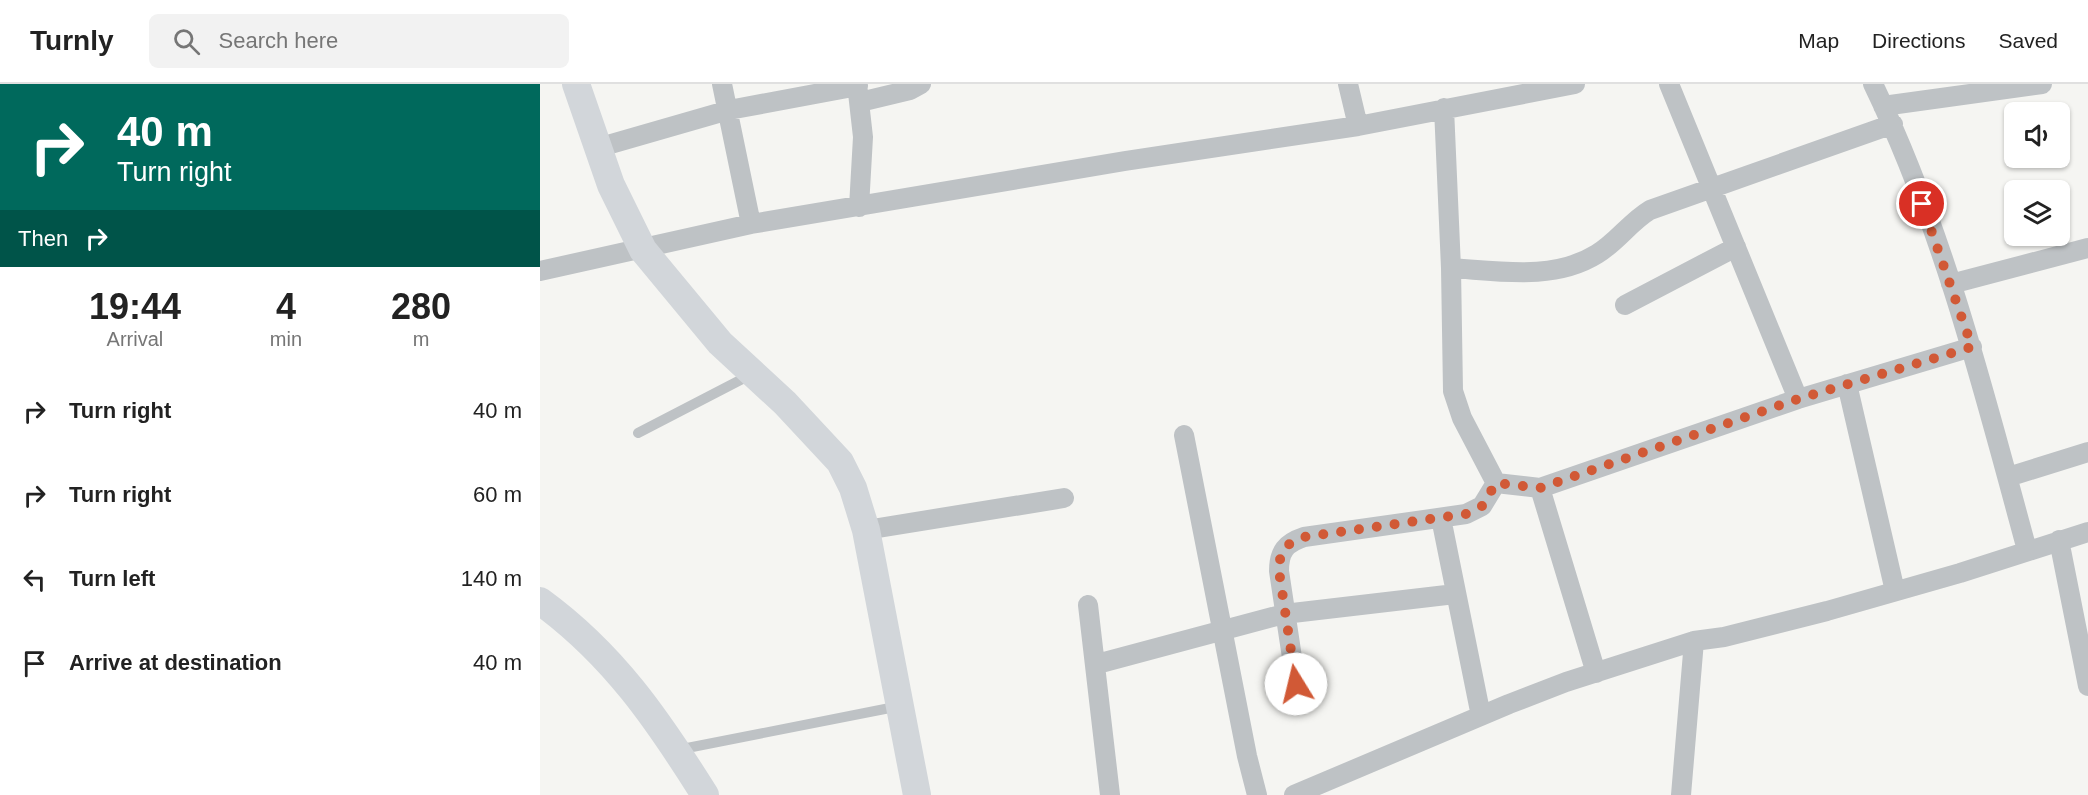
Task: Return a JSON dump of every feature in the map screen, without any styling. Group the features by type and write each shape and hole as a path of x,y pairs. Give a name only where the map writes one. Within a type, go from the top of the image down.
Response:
{"street":[{"path":"576,84 610,185 643,250 720,343 820,437 840,462 853,488 866,530 917,795"},
{"path":"723,84 751,224"},
{"path":"597,148 729,110 858,91 910,90 921,84"},
{"path":"1348,84 1358,126"},
{"path":"540,271 643,250 751,224 1125,161 1358,126 1575,84"},
{"path":"1669,84 1798,399"},
{"path":"1873,84 1893,124 1972,347 2028,550"},
{"path":"1884,105 2042,84"},
{"path":"858,91 863,137 859,207"},
{"path":"1444,108 1451,268 1453,391 1462,418 1496,483"},
{"path":"1451,268 1538,273 1559,269 1596,256 1610,245 1633,220 1650,210 1893,124"},
{"path":"1625,305 1736,247"},
{"path":"1951,284 2088,248"},
{"path":"1496,483 1540,488 1798,399 1972,347"},
{"path":"1846,384 1895,591"},
{"path":"1184,435 1257,795"},
{"path":"2008,477 2088,452"},
{"path":"1296,684 1284,614 1279,557 1292,541 1304,537 1466,514 1482,506 1496,483"},
{"path":"1540,488 1596,673"},
{"path":"866,530 1065,498"},
{"path":"1441,518 1481,716"},
{"path":"1294,795 1340,786 1481,716 1596,673 1694,641 1770,626 1960,573 2088,532"},
{"path":"2058,540 2088,686"},
{"path":"1097,664 1284,614 1455,594"},
{"path":"540,601 559,615 620,671 677,750 705,795"},
{"path":"1088,605 1097,664 1110,795"},
{"path":"1681,795 1694,641"}],"lane":[{"path":"638,433 753,373"},
{"path":"677,750 900,706"}],"route":[{"path":"1296,684 1279,571 1279,557 1292,541 1304,537 1466,514 1482,506 1496,483 1540,488 1798,399 1972,347 1922,204"}]}
